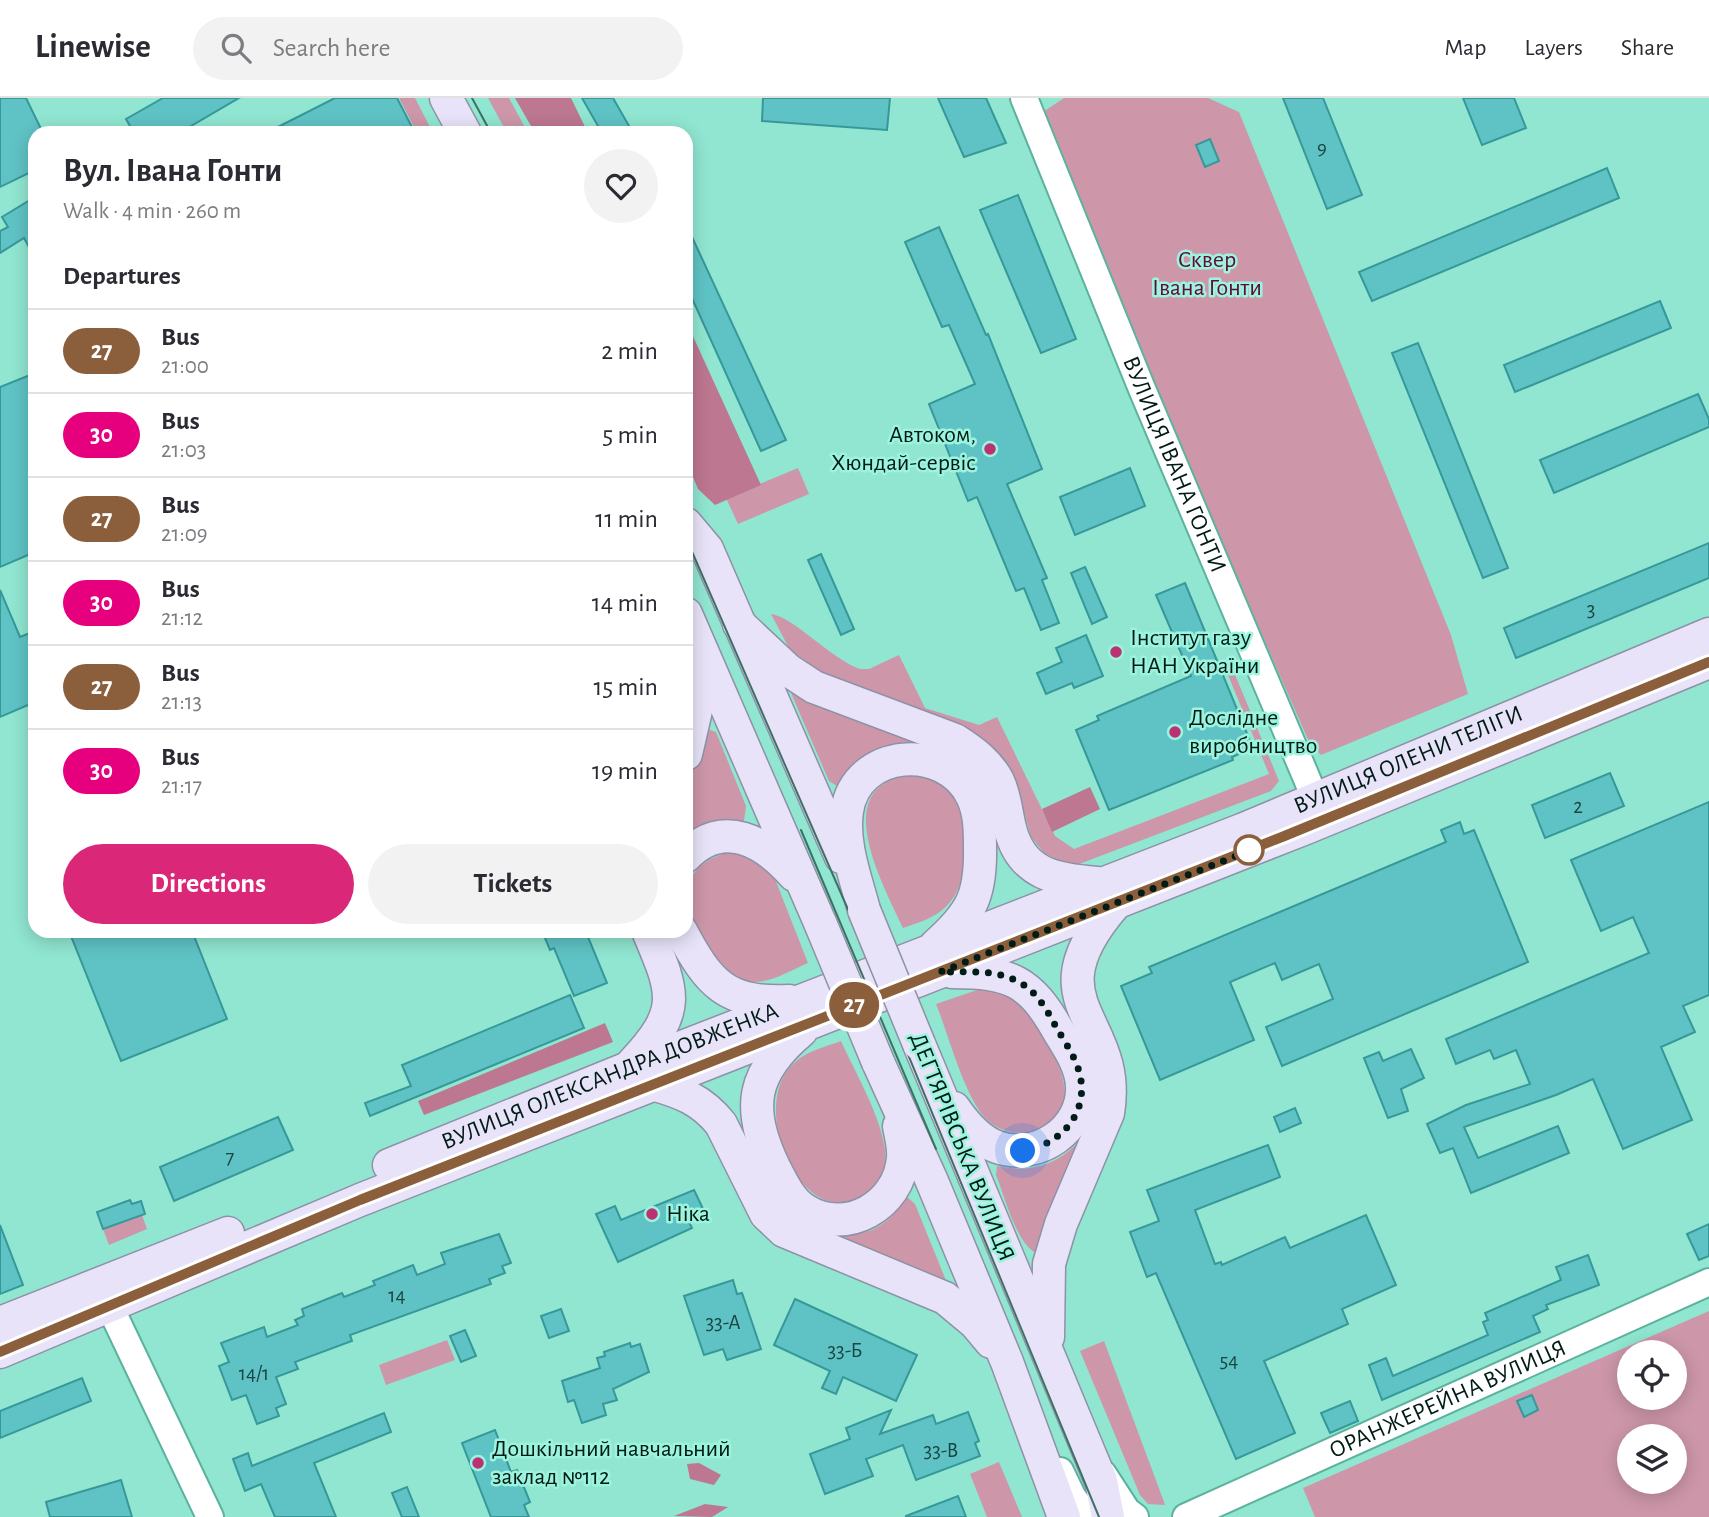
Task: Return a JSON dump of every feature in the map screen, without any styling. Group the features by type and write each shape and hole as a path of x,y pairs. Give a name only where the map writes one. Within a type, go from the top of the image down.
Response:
{"main road":[{"path":"446,98 461,126"},
{"name":"ДЕГТЯРІВСЬКА ВУЛИЦЯ","path":"693,532 707,549 864,910 1086,1446 1106,1498 1108,1517"},
{"path":"739,624 788,670 814,687 955,740 974,752 998,782 1010,831 1031,864 1060,880 1111,893 1079,965 1077,995 1108,1063 1111,1096 1108,1113 1061,1224 1049,1264 1048,1356"},
{"name":"ДЕГТЯРІВСЬКА ВУЛИЦЯ","path":"693,631 806,889 894,1101 931,1179 1007,1362 1064,1517"},
{"name":"ВУЛИЦЯ ОЛЕНИ ТЕЛІГИ","path":"1310,814 1709,634"},
{"path":"693,723 699,697 698,643"},
{"name":"ВУЛИЦЯ ОЛЕНИ ТЕЛІГИ","path":"1111,893 1709,662"},
{"path":"864,910 846,824 847,809 855,789 873,770 897,759 930,760 946,768 960,779 971,794 977,811 980,878 977,893 968,911 935,962 1006,976 1033,992 1072,1055 1082,1086 1081,1101 1074,1117 1058,1138 1035,1149 1010,1150 988,1143 976,1135 934,1080"},
{"path":"693,849 718,838 746,839 771,851 806,889"},
{"name":"ВУЛИЦЯ ОЛЕКСАНДРА ДОВЖЕНКА","path":"0,1323 1111,893"},
{"path":"640,1076 662,1027 670,995 665,972 651,938"},
{"path":"685,938 710,980 721,989 756,1001 810,1010 773,1060 756,1100 760,1136 784,1186 803,1209 829,1219 850,1219 878,1207 888,1198 896,1184 903,1158 894,1101"},
{"name":"ВУЛИЦЯ ОЛЕКСАНДРА ДОВЖЕНКА","path":"0,1352 360,1200 640,1076 683,1092 712,1112 721,1124 766,1214 784,1231 946,1298 975,1323 1007,1362"}],"street":[{"name":"ВУЛИЦЯ ІВАНА ГОНТИ","path":"1024,98 1310,814"},
{"name":"ОРАНЖЕРЕЙНА ВУЛИЦЯ","path":"1186,1517 1709,1282"},
{"path":"110,1307 210,1517"},
{"path":"1019,1393 1038,1416 1072,1496 1087,1517"},
{"path":"1086,1446 1113,1492 1135,1517"}],"green space":[{"path":"399,98 415,98 429,126 413,126"},
{"path":"488,98 509,98 524,126 503,126"},
{"name":"Сквер Івана Гонти","path":"1064,98 1208,98 1239,112 1451,635 1468,694 1321,755 1310,744 1148,376 1040,114"},
{"path":"798,468 809,494 738,524 726,498"},
{"path":"771,614 791,622 837,657 860,669 869,669 899,655 925,708 979,725 997,717 1055,836 1074,849 1269,774 1228,675 1234,672 1279,781 1271,791 1074,866 1045,854 1031,837 1015,780 1004,759 988,743 951,723 828,676 790,650"},
{"path":"793,688 932,744 902,743 877,749 856,763 837,786 829,781 791,693"},
{"path":"707,729 716,732 746,806 744,821 714,821 693,830 693,768"},
{"path":"920,775 934,779 952,794 964,831 964,861 958,888 943,910 931,918 903,928 874,860 867,835 866,812 873,793 891,780"},
{"path":"736,852 766,866 775,879 808,963 774,978 752,982 730,972 708,950 693,923 693,875 709,860"},
{"path":"980,989 1000,991 1016,1001 1036,1025 1055,1056 1064,1086 1064,1098 1051,1122 1040,1128 1028,1132 1002,1129 981,1113 967,1089 936,1004"},
{"path":"841,1041 873,1109 883,1137 885,1156 883,1171 875,1185 847,1202 825,1200 806,1186 790,1165 780,1138 776,1111 780,1085 793,1064 810,1053"},
{"path":"1080,1140 1040,1255 1025,1243 1018,1232 996,1175 997,1166 1021,1169 1042,1165 1062,1156"},
{"path":"907,1197 915,1204 947,1283 830,1236 855,1235 874,1229 891,1217"},
{"path":"142,1215 147,1229 109,1245 103,1229"},
{"path":"1709,1311 1709,1517 1315,1517 1303,1488 1617,1351 1617,1410 1687,1410 1687,1340 1642,1340"},
{"path":"447,1340 455,1360 386,1385 379,1365"},
{"path":"1104,1341 1165,1505 1148,1504 1140,1495 1080,1351"},
{"path":"999,1462 1022,1517 987,1517 970,1474"}],"shaded area":[{"path":"515,98 571,98 585,126 531,126"},
{"path":"693,336 761,485 715,505 698,489 693,477"},
{"path":"1090,787 1100,809 1052,832 1042,809"},
{"path":"605,1023 613,1042 424,1115 418,1101"},
{"path":"699,1463 721,1475 714,1485 690,1479 687,1464"},
{"path":"705,1504 728,1507 712,1517 674,1516"}],"building":[{"path":"0,98 26,98 40,126 28,126 28,173 0,187"},
{"path":"163,98 239,98 191,126 130,126 126,119"},
{"path":"335,98 397,98 411,126 280,126"},
{"path":"582,98 613,98 629,126 598,126"},
{"path":"763,98 890,98 887,130 762,121"},
{"path":"938,98 986,98 1006,143 964,157"},
{"path":"1283,98 1323,98 1362,195 1327,209"},
{"path":"1463,98 1514,98 1526,128 1482,145"},
{"path":"1210,139 1219,161 1205,167 1196,145"},
{"path":"1607,168 1619,198 1372,301 1359,272"},
{"path":"1018,195 1076,339 1041,353 980,210"},
{"path":"28,201 28,245 24,238 0,253 0,231 8,227 2,217"},
{"path":"939,227 986,335 988,334 1042,469 1007,484 1047,578 1042,580 1059,623 1041,630 1024,588 1016,591 977,497 968,501 929,404 975,384 949,325 942,327 905,242"},
{"path":"693,239 786,440 761,451 693,300"},
{"path":"1660,301 1671,328 1515,392 1504,365"},
{"path":"1418,343 1508,568 1483,578 1392,353"},
{"path":"28,376 28,555 0,567 0,387"},
{"path":"1698,394 1709,419 1709,427 1554,493 1540,460"},
{"path":"1130,468 1145,506 1075,535 1060,497"},
{"path":"1709,543 1709,578 1516,658 1504,628"},
{"path":"821,554 854,629 841,635 808,560"},
{"path":"1085,567 1107,617 1092,624 1071,573"},
{"name":"Дослідне виробництво","path":"1185,583 1253,748 1232,757 1233,760 1109,810 1076,730 1099,720 1097,716 1191,676 1156,595"},
{"path":"0,590 20,637 28,634 28,705 0,717"},
{"path":"1086,635 1103,676 1074,688 1072,683 1046,694 1037,673 1062,662 1056,648"},
{"path":"1610,773 1624,806 1545,838 1532,805"},
{"path":"1709,802 1709,995 1683,1006 1695,1032 1661,1047 1692,1120 1623,1149 1593,1079 1464,1127 1478,1158 1558,1126 1569,1153 1471,1193 1453,1148 1440,1153 1427,1124 1466,1105 1530,1084 1516,1050 1494,1059 1490,1050 1456,1064 1446,1039 1649,953 1633,917 1601,931 1571,860"},
{"path":"1460,822 1464,834 1474,830 1528,962 1282,1066 1266,1027 1333,999 1319,964 1282,980 1275,963 1230,982 1254,1040 1160,1080 1121,986 1152,973 1149,967 1446,842 1441,830"},
{"path":"72,938 195,938 227,1019 121,1061"},
{"path":"545,938 588,938 607,983 574,996 554,948 550,950"},
{"path":"570,995 584,1028 370,1116 365,1103 411,1086 402,1065"},
{"path":"1411,1049 1424,1078 1401,1089 1408,1111 1388,1118 1364,1058 1379,1052 1383,1061"},
{"path":"1295,1108 1301,1123 1280,1132 1274,1117"},
{"path":"278,1117 293,1150 174,1201 160,1167"},
{"path":"1268,1145 1280,1177 1195,1210 1215,1264 1221,1262 1222,1265 1285,1237 1290,1248 1366,1215 1396,1285 1342,1309 1348,1324 1264,1361 1295,1433 1236,1459 1156,1273 1147,1277 1130,1232 1159,1221 1147,1190"},
{"path":"694,1190 706,1215 689,1222 692,1228 618,1262 596,1214 615,1206 621,1220"},
{"path":"130,1200 132,1204 141,1201 145,1214 103,1229 97,1212"},
{"path":"1709,1224 1709,1256 1699,1260 1687,1234"},
{"path":"0,1225 23,1285 0,1294"},
{"path":"499,1234 511,1263 502,1266 505,1273 489,1279 491,1284 350,1335 352,1341 295,1362 298,1369 276,1377 286,1404 276,1408 279,1416 257,1424 246,1395 232,1400 219,1366 229,1362 221,1343 264,1327 267,1337 298,1325 295,1320 304,1316 302,1309 342,1293 344,1297 375,1285 373,1281 413,1265 417,1275 445,1264 441,1253"},
{"path":"1588,1255 1599,1285 1546,1305 1548,1309 1533,1316 1540,1332 1382,1400 1369,1365 1386,1358 1393,1376 1488,1335 1483,1322 1488,1320 1485,1313 1561,1280 1556,1267"},
{"path":"733,1280 737,1294 742,1293 761,1349 727,1360 723,1349 704,1355 684,1296"},
{"path":"795,1299 917,1355 896,1401 843,1377 836,1394 822,1388 830,1371 774,1345"},
{"path":"561,1309 569,1331 549,1338 541,1316"},
{"path":"465,1330 476,1356 461,1362 450,1336"},
{"path":"630,1343 631,1347 640,1344 649,1372 613,1389 617,1400 603,1404 606,1415 582,1423 574,1400 568,1402 562,1381 600,1368 597,1358 605,1356 604,1352"},
{"path":"82,1378 91,1401 0,1438 0,1411"},
{"path":"1532,1395 1538,1410 1524,1417 1517,1401"},
{"path":"1350,1401 1358,1421 1330,1433 1321,1413"},
{"path":"891,1410 880,1434 933,1415 936,1424 968,1412 979,1441 975,1443 980,1456 916,1480 903,1445 866,1459 873,1476 825,1494 810,1454 850,1439 846,1428"},
{"path":"384,1413 391,1432 314,1463 336,1517 275,1517 261,1484 245,1491 233,1459 248,1453 252,1466"},
{"path":"495,1430 511,1472 517,1470 530,1502 524,1505 529,1517 491,1517 462,1443"},
{"path":"121,1480 132,1517 50,1517 46,1502"},
{"path":"407,1487 419,1517 402,1517 392,1493"},
{"path":"958,1496 966,1517 906,1517 906,1516"}],"tram line":[{"path":"472,98 487,126"},
{"path":"693,554 850,914 1099,1517"},
{"path":"801,830 936,1149"}],"bus line":[{"name":"27","path":"0,1352 360,1200 1282,837 1709,662"}],"place":[{"name":"Автоком, Хюндай-сервіс","path":"990,449"},
{"name":"Інститут газу НАН України","path":"1116,652"},
{"name":"Дослідне виробництво","path":"1175,732"},
{"name":"Ніка","path":"652,1214"},
{"name":"Дошкільний навчальний заклад №112","path":"478,1463"}],"route":[{"path":"1023,1151 1035,1149 1058,1138 1074,1117 1081,1101 1082,1086 1072,1055 1047,1011 1033,992 1020,983 1006,976 987,972 940,972 1259,847 1249,850"}]}
